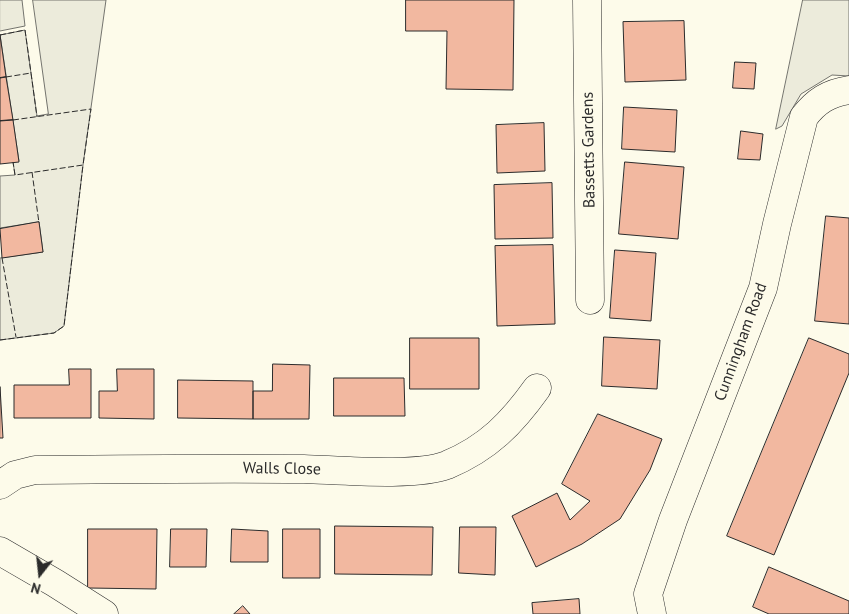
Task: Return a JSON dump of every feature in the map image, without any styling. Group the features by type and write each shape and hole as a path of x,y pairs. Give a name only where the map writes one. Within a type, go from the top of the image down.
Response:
{"street":[{"name":"Bassetts Gardens","path":"587,0 590,300"},
{"name":"Cunningham Road","path":"652,614 648,594 763,288 776,224 804,117 814,104 825,97 849,90"},
{"name":"Walls Close","path":"0,485 16,475 35,470 255,468 409,470 444,466 476,451 500,432 515,419 537,388"},
{"path":"0,551 55,582 104,614"}],"shaded area":[{"path":"0,0 22,0 25,26 0,31"},
{"path":"33,0 106,0 83,165 64,326 54,333 0,340 0,258 43,252 39,222 0,228 0,176 15,175 13,162 19,161 0,35 25,30 37,116 48,114"},
{"path":"803,0 849,0 849,76 832,75 801,94 782,126 776,129"}],"building":[{"path":"406,0 514,0 513,90 446,89 447,31 406,31"},
{"path":"684,21 686,80 625,82 623,22"},
{"path":"0,35 6,77 0,78"},
{"path":"735,62 756,63 754,89 733,88"},
{"path":"6,77 13,120 0,121 0,78"},
{"path":"624,107 677,110 675,152 622,149"},
{"path":"13,120 19,162 0,164 0,121"},
{"path":"544,123 545,171 497,173 496,125"},
{"path":"741,131 763,134 760,160 738,159"},
{"path":"625,162 684,167 678,239 619,234"},
{"path":"552,183 553,238 495,239 494,185"},
{"path":"826,216 849,218 849,324 815,321"},
{"path":"39,222 43,252 2,258 0,229"},
{"path":"553,245 555,324 497,326 495,246"},
{"path":"615,250 656,253 651,321 610,318"},
{"path":"604,337 660,340 657,389 602,386"},
{"path":"410,338 479,338 479,389 410,389"},
{"path":"809,338 849,354 849,373 774,555 727,536"},
{"path":"273,364 310,365 309,419 253,419 253,391 272,391"},
{"path":"69,369 91,369 91,418 14,418 14,385 69,385"},
{"path":"117,369 154,369 154,419 99,418 99,391 117,391"},
{"path":"334,378 404,378 405,416 334,416"},
{"path":"178,380 253,381 253,419 178,418"},
{"path":"0,387 3,438 0,438"},
{"path":"598,414 662,439 650,470 620,519 582,544 536,567 512,516 557,493 570,520 590,501 562,484"},
{"path":"335,526 433,527 432,575 335,574"},
{"path":"460,527 496,527 495,575 459,573"},
{"path":"88,529 157,529 156,589 88,588"},
{"path":"171,529 207,529 206,567 170,567"},
{"path":"232,529 268,531 268,562 231,562"},
{"path":"283,529 320,529 320,578 283,578"},
{"path":"769,567 849,601 849,614 769,614 753,607"},
{"path":"579,599 580,614 533,614 532,603"},
{"path":"243,606 250,614 234,614"}],"fence":[{"path":"0,35 25,30 31,73"},
{"path":"6,77 31,73 37,117"},
{"path":"13,120 91,109 83,165 15,175 13,162"},
{"path":"0,340 54,333 64,326 83,165"},
{"path":"32,172 39,223"},
{"path":"2,258 16,337"}]}
